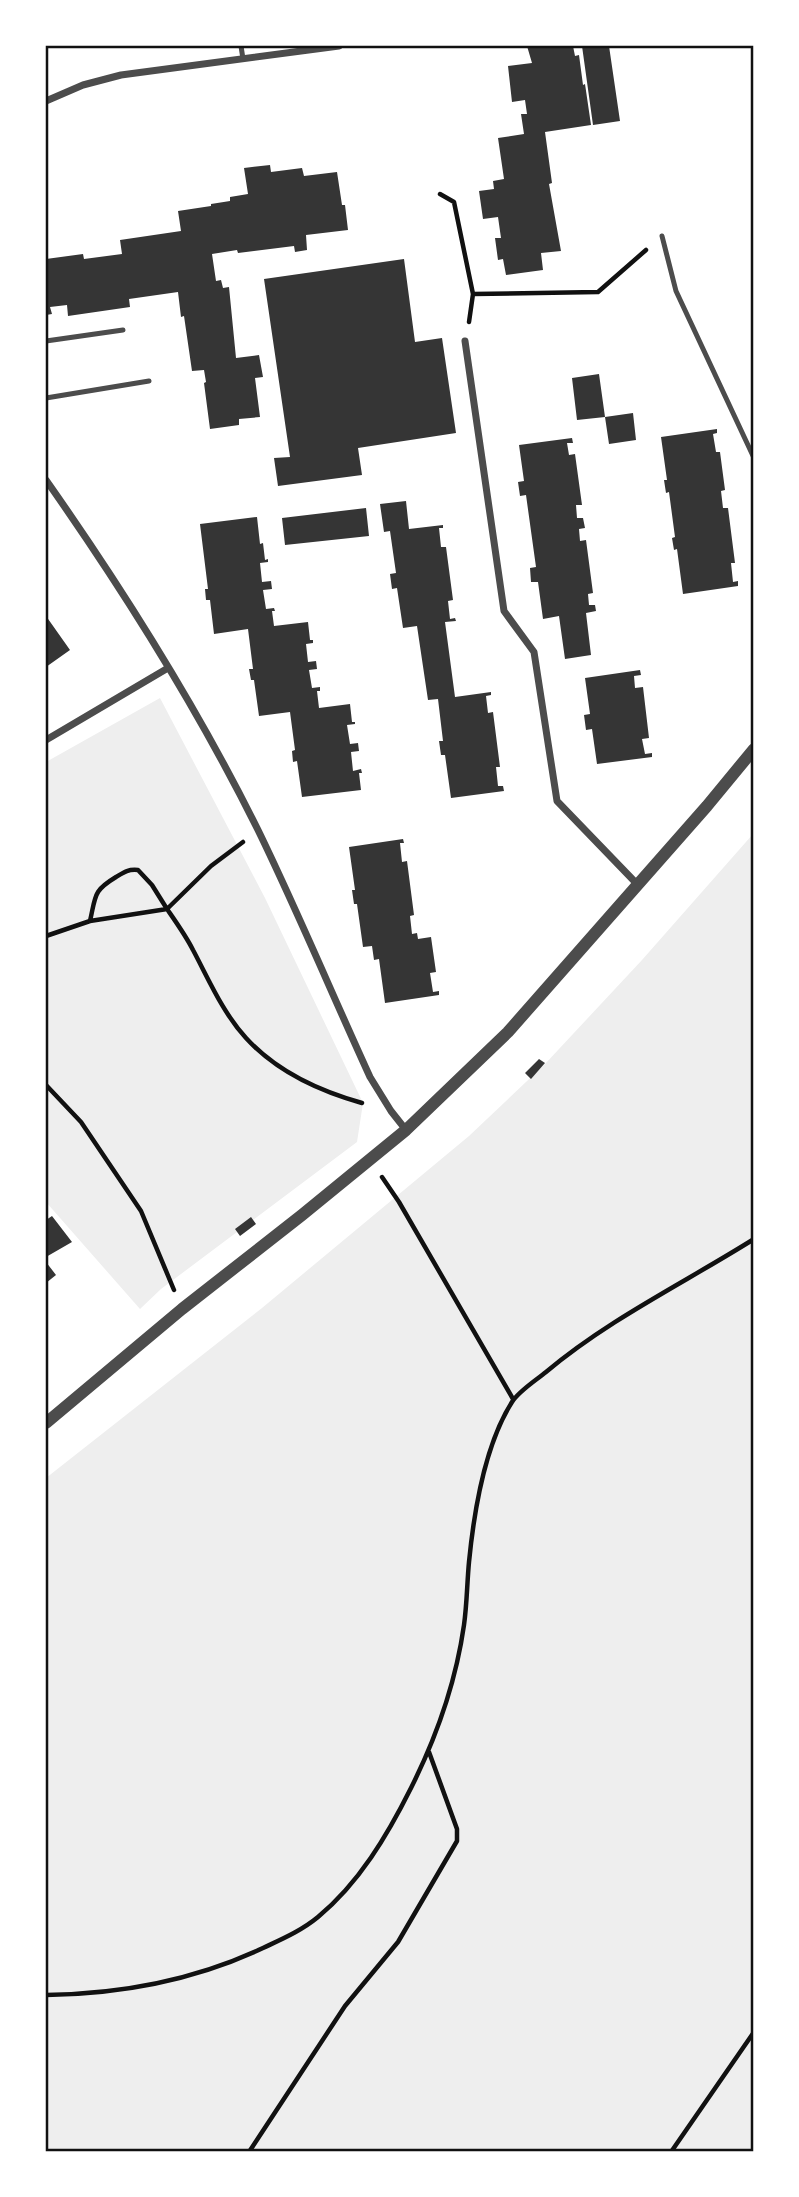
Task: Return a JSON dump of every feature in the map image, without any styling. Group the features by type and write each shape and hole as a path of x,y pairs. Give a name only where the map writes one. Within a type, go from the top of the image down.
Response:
{"street":[{"path":"46,101 83,85 121,75 339,46"},
{"path":"465,341 504,611 534,652 557,801 638,885"},
{"path":"46,480 91,545 168,668 226,770 258,830 369,1077 406,1129"},
{"path":"46,740 168,668"},
{"path":"46,1423 182,1309 370,1161 508,1032 754,749"}],"lane":[{"path":"241,46 243,59"},
{"path":"662,236 676,291 754,458"},
{"path":"46,341 123,330"},
{"path":"46,398 149,381"}],"path":[{"path":"440,194 454,202 474,294 465,341"},
{"path":"474,294 598,292 662,236"},
{"path":"46,936 90,921 167,909 211,866 258,830"},
{"path":"90,921 101,886 129,869 138,870 152,885 191,946 228,1014 244,1037 260,1053 318,1090 391,1111"},
{"path":"46,1085 80,1122 141,1211 182,1309"},
{"path":"370,1161 399,1202 513,1399"},
{"path":"46,1995 94,1993 162,1983 223,1966 295,1933 316,1919 355,1880 380,1846 429,1752 461,1645 473,1533 489,1452 513,1399 579,1345 754,1239"},
{"path":"248,2151 345,2006 398,1941 457,1841 457,1829 429,1752"},
{"path":"671,2151 754,2032"}],"shaded area":[{"path":"160,698 265,898 363,1103 357,1142 161,1289 140,1309 46,1202 46,762"},
{"path":"753,834 753,2151 46,2152 46,1478 262,1308 469,1136 545,1064 642,960"}],"building":[{"path":"527,46 573,46 575,56 579,55 591,125 545,132 552,183 549,184 561,251 541,253 543,270 506,275 503,259 498,260 495,238 501,238 498,217 483,219 479,191 494,189 493,181 504,179 498,138 524,134 521,114 527,114 525,100 512,102 508,66 532,63"},
{"path":"582,46 609,46 620,121 593,125"},
{"path":"270,165 271,172 302,168 304,176 337,172 348,230 306,235 307,250 295,252 294,246 212,254 216,281 221,280 223,288 229,287 236,358 259,355 263,377 255,378 260,417 239,419 239,425 210,429 204,370 192,371 178,292 129,299 130,307 68,316 67,305 50,307 52,314 46,315 46,259 83,254 84,259 122,254 120,240 181,231 178,211 211,206 230,201 230,197 248,194 244,168"},
{"path":"404,259 415,342 442,338 456,433 358,448 362,475 278,486 274,458 290,457 264,279"},
{"path":"599,374 605,417 577,420 572,378"},
{"path":"633,413 636,440 609,444 605,417"},
{"path":"717,429 717,433 713,434 716,452 720,452 725,490 721,491 723,508 728,508 735,563 731,563 733,582 738,581 738,586 683,594 677,549 674,550 672,538 675,537 669,492 666,493 664,480 667,480 661,437"},
{"path":"572,438 573,443 567,443 569,455 575,454 582,505 576,505 577,518 583,518 585,528 579,529 580,541 586,540 593,593 588,594 589,605 595,605 596,611 586,613 591,655 565,659 559,616 543,619 538,582 531,582 530,568 536,567 526,495 520,496 518,482 524,481 519,445"},
{"path":"406,501 409,529 443,525 443,528 439,528 441,547 446,547 453,600 448,601 450,619 455,618 456,621 445,622 455,697 491,692 491,695 486,696 488,713 493,712 500,767 496,767 498,786 503,786 504,791 451,798 445,755 441,755 439,741 443,741 438,699 428,700 417,626 403,628 397,588 392,589 390,574 396,573 390,531 384,532 380,504"},
{"path":"366,508 369,536 285,545 282,518"},
{"path":"257,517 260,544 263,543 265,560 268,559 268,562 260,563 262,582 271,581 272,589 263,590 266,609 274,608 274,626 308,622 310,640 313,640 313,643 306,644 308,662 316,661 317,669 309,670 312,688 320,687 320,691 317,691 319,708 350,704 352,722 355,724 347,725 350,744 358,743 359,751 351,752 353,771 361,769 361,790 302,797 297,761 293,762 292,751 295,750 290,712 259,716 254,680 251,680 249,669 253,669 248,629 214,634 210,600 206,600 205,589 208,589 200,524"},
{"path":"46,616 70,650 46,667"},
{"path":"640,670 641,675 634,676 635,688 643,687 649,738 642,739 645,754 652,753 652,757 597,764 592,729 586,730 584,715 590,714 585,678"},
{"path":"403,839 404,843 400,843 402,862 407,861 414,915 410,916 412,934 417,933 418,939 431,937 436,972 430,973 433,992 439,991 439,995 385,1003 379,959 374,960 372,946 363,947 357,904 354,904 352,890 355,890 349,847"},
{"path":"539,1059 545,1063 531,1079 525,1073"},
{"path":"52,1216 72,1242 46,1257 46,1220"},
{"path":"251,1217 256,1224 240,1236 235,1229"},
{"path":"46,1262 56,1275 46,1283"}]}
